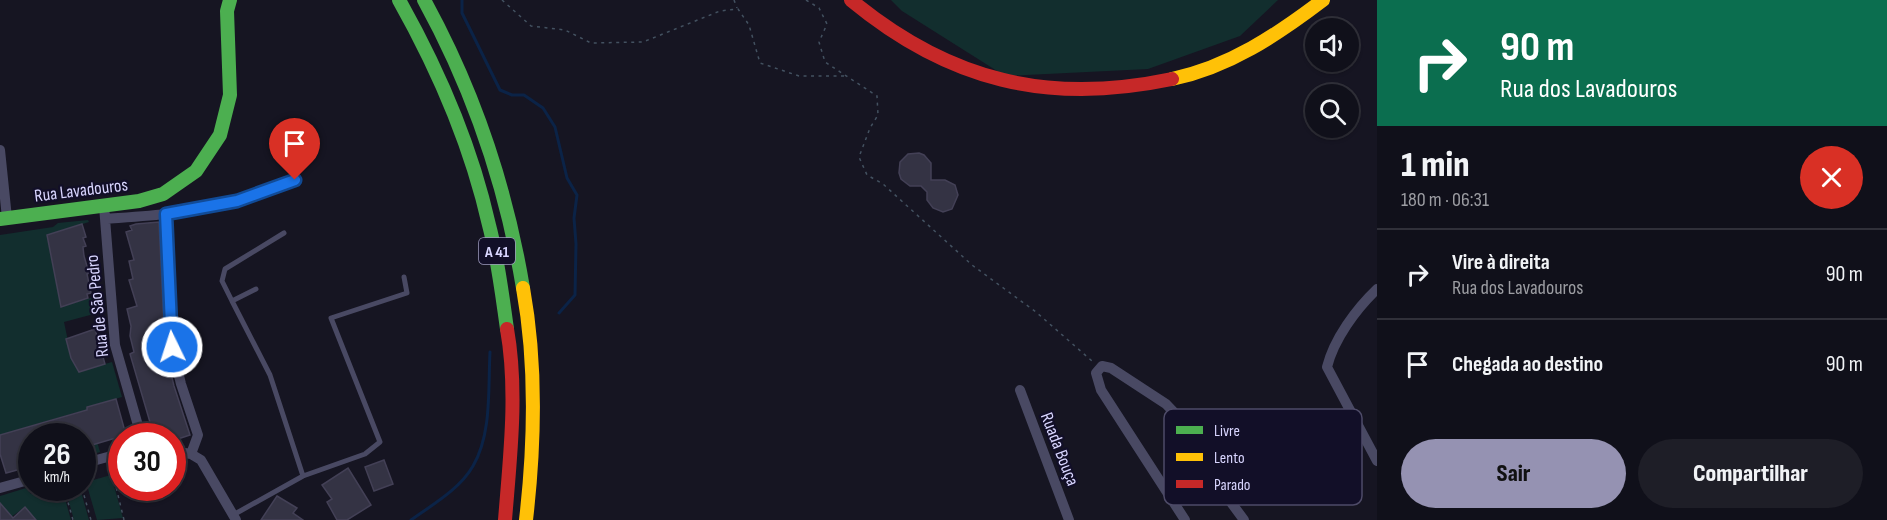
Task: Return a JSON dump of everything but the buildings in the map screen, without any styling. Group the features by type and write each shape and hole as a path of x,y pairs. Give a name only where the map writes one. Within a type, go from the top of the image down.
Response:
{"main road":[{"name":"Rua Lavadouros","path":"4,218 104,212 165,193 196,171 220,135 230,95 227,11 230,0"},
{"name":"A 41","path":"399,0 427,48 470,149 497,250 511,356 511,460 504,520"},
{"name":"A 41","path":"424,0 446,37 489,141 517,246 533,354 533,460 526,520"},
{"path":"851,0 881,25 925,52 975,73 1021,85 1069,90 1117,91 1167,82 1215,67 1260,46 1303,18 1323,0"}],"street":[{"path":"0,150 4,218"},
{"path":"104,212 166,214 224,205 250,198 295,180"},
{"name":"Rua de São Pedro","path":"104,212 116,352 137,423"},
{"path":"166,214 172,347 181,384 198,435 191,454"},
{"path":"1349,409 1327,367 1329,357 1361,305 1377,289"},
{"path":"1164,488 1101,390 1096,374 1098,368 1102,366 1111,368 1171,409"},
{"name":"Ruada Bouça","path":"1020,390 1069,520"},
{"path":"1362,433 1377,461"},
{"path":"186,453 191,454 208,470 234,518"},
{"path":"96,460 108,457"},
{"path":"0,488 18,483"},
{"path":"1175,505 1185,520"},
{"path":"1233,505 1244,520"}],"lane":[{"path":"284,233 225,269 222,281 270,375 303,476"},
{"path":"234,518 303,476 365,454 380,442 331,318 407,293 404,277"},
{"path":"232,301 256,289"}],"path":[{"path":"502,0 531,26 565,30 591,43 643,42 720,11 738,9"},
{"path":"734,0 749,25 760,63 800,76 846,76"},
{"path":"806,0 819,8 827,24 819,42 825,62 877,96 878,115 870,128 859,157 867,175 883,184 972,265 1036,312 1083,351 1098,368"},
{"path":"68,501 73,520"},
{"path":"86,501 91,520"},
{"path":"119,501 124,520"}],"green space":[{"path":"891,0 1278,0 1240,36 1148,69 1005,76 902,11"},
{"path":"88,220 89,222 47,235 61,307 103,294 105,311 64,322 72,360 79,371 112,362 122,397 87,407 92,423 81,423 78,412 41,423 18,423 18,430 0,435 0,235 53,227 58,223"},
{"path":"96,438 100,452 96,453"},
{"path":"108,476 108,501 118,501 123,518 97,520 92,501 96,501 96,479"},
{"path":"18,490 18,501 66,501 71,520 36,520 25,507 7,520 0,520 0,496"},
{"path":"69,501 84,501 89,520 74,520"}],"waterway":[{"path":"462,0 462,13 500,90 512,95 524,95 543,108 555,127 567,178 577,195 574,218 575,295 559,313"},
{"path":"411,520 445,496 461,482 473,466 486,425 490,352"}],"traffic: fast":[{"path":"0,219 139,201 163,194 196,171 220,135 230,95 227,11 230,0"},
{"path":"399,0 440,81 473,166 495,251 507,329"},
{"path":"424,0 458,69 486,140 507,213 523,288"}],"traffic: slow":[{"path":"1172,79 1193,74 1233,58 1270,37 1323,0"},
{"path":"523,288 531,346 533,404 526,520"}],"traffic: jam":[{"path":"851,0 888,28 925,50 963,67 1002,80 1042,87 1083,89 1127,86 1172,79"},
{"path":"505,520 513,400 507,329"}],"route":[{"path":"172,347 166,214 224,205 250,198 295,180"}]}
